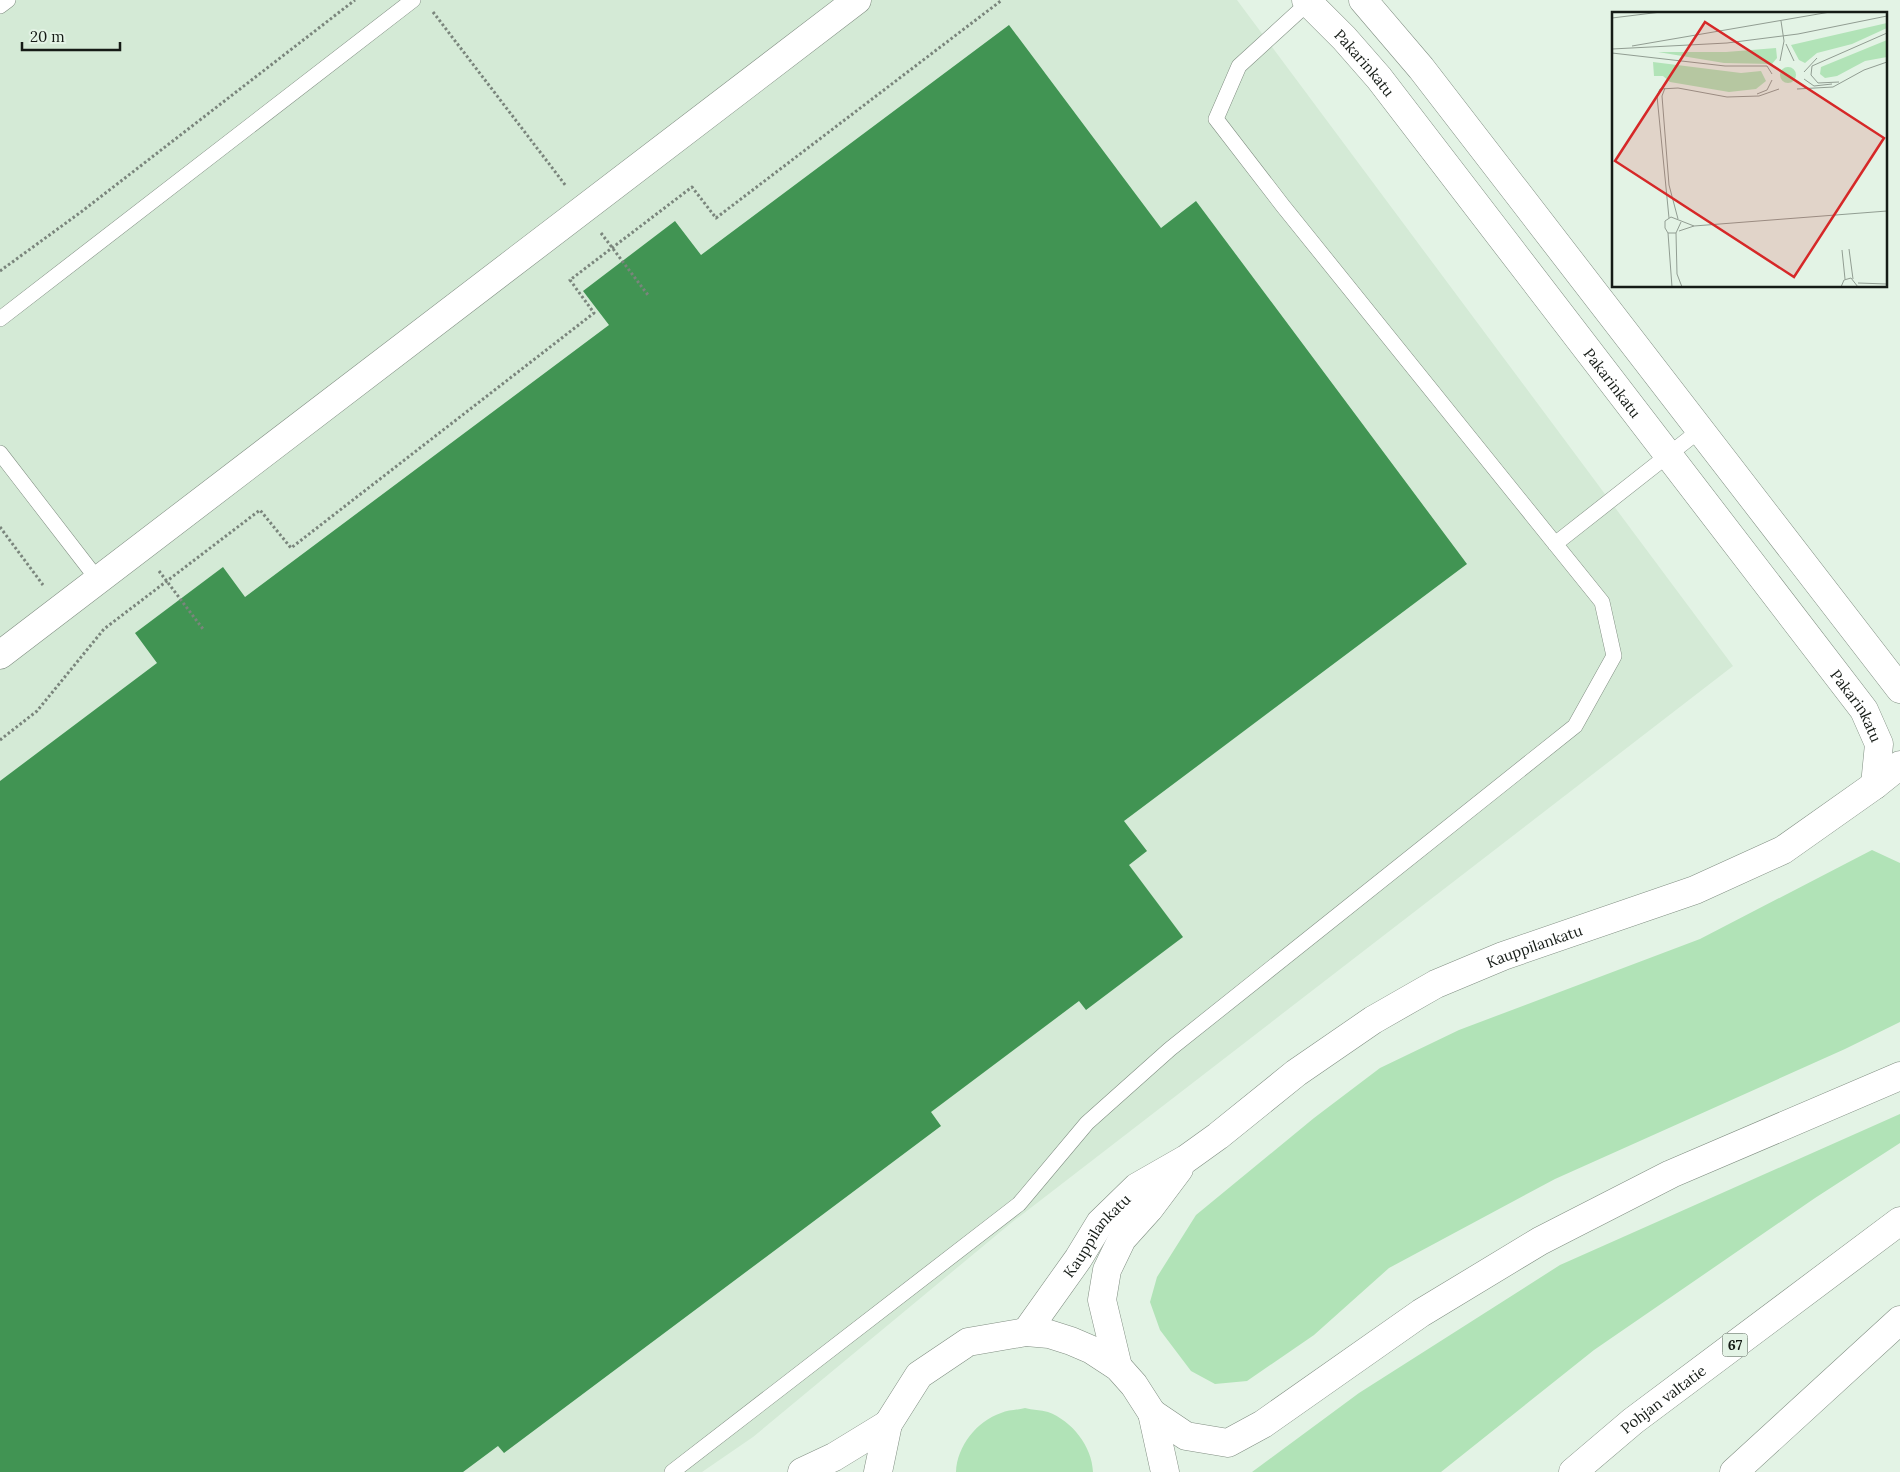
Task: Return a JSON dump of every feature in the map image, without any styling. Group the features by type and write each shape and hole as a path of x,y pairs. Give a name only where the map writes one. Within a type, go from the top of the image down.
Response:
{"street":[{"path":"0,655 857,0"},
{"path":"1363,0 1421,68 1900,689"},
{"name":"Pakarinkatu","path":"1307,1 1344,38 1379,78 1864,710 1879,744 1876,785"},
{"name":"Kauppilankatu","path":"1026,1332 1078,1260 1100,1223 1137,1187 1186,1160 1304,1068 1372,1020 1436,984 1503,956 1695,890 1783,850 1876,785 1900,765"},
{"path":"1152,1413 1186,1436 1228,1444 1263,1424 1421,1313 1540,1240 1671,1174 1900,1076"},
{"name":"Kauppilankatu","path":"1118,1366 1102,1300 1107,1270 1122,1239 1186,1160"},
{"name":"Pohjan valtatie","path":"1573,1472 1633,1421 1900,1221"},
{"path":"1734,1472 1900,1320"},
{"path":"878,1472 888,1424 920,1374 968,1342 1026,1332 1049,1334 1071,1340 1118,1366 1134,1385 1152,1413 1164,1472"},
{"path":"802,1472 834,1456 888,1424"}],"lane":[{"path":"0,6 8,0"},
{"path":"0,318 413,0"},
{"path":"672,1472 1019,1204 1087,1123 1170,1050 1576,726 1614,656 1602,602 1283,206 1216,119 1239,66 1307,1"},
{"path":"1555,544 1700,430"},
{"path":"0,453 98,580"}],"path":[{"path":"0,270 81,212 355,0"},
{"path":"0,740 38,711 104,629 260,510 291,548 594,313 570,280 692,187 716,218 1002,0"},
{"path":"429,8 648,295"},
{"path":"0,527 46,588"},
{"path":"141,547 202,629"}],"shaded area":[{"path":"0,0 1237,0 1733,666 1011,1223 753,1437 702,1472 0,1472"}],"green space":[{"path":"1872,850 1900,863 1900,1022 1845,1049 1555,1179 1389,1268 1314,1335 1247,1381 1215,1384 1191,1371 1160,1330 1150,1302 1157,1277 1196,1215 1314,1118 1380,1068 1459,1030 1700,939"},
{"path":"1900,1114 1900,1143 1815,1198 1594,1350 1441,1472 1252,1472 1359,1393 1560,1265"},
{"path":"1025,1408 1048,1412 1073,1428 1085,1444 1092,1462 1093,1472 956,1472 957,1462 964,1444 976,1428 1001,1413"}],"building":[{"path":"1009,25 1161,228 1196,201 1467,564 1124,821 1147,851 1129,865 1183,937 1086,1010 1079,1001 931,1112 941,1126 504,1453 498,1446 463,1472 0,1472 0,781 157,663 135,633 223,567 245,597 609,325 583,291 675,221 701,255"}]}
